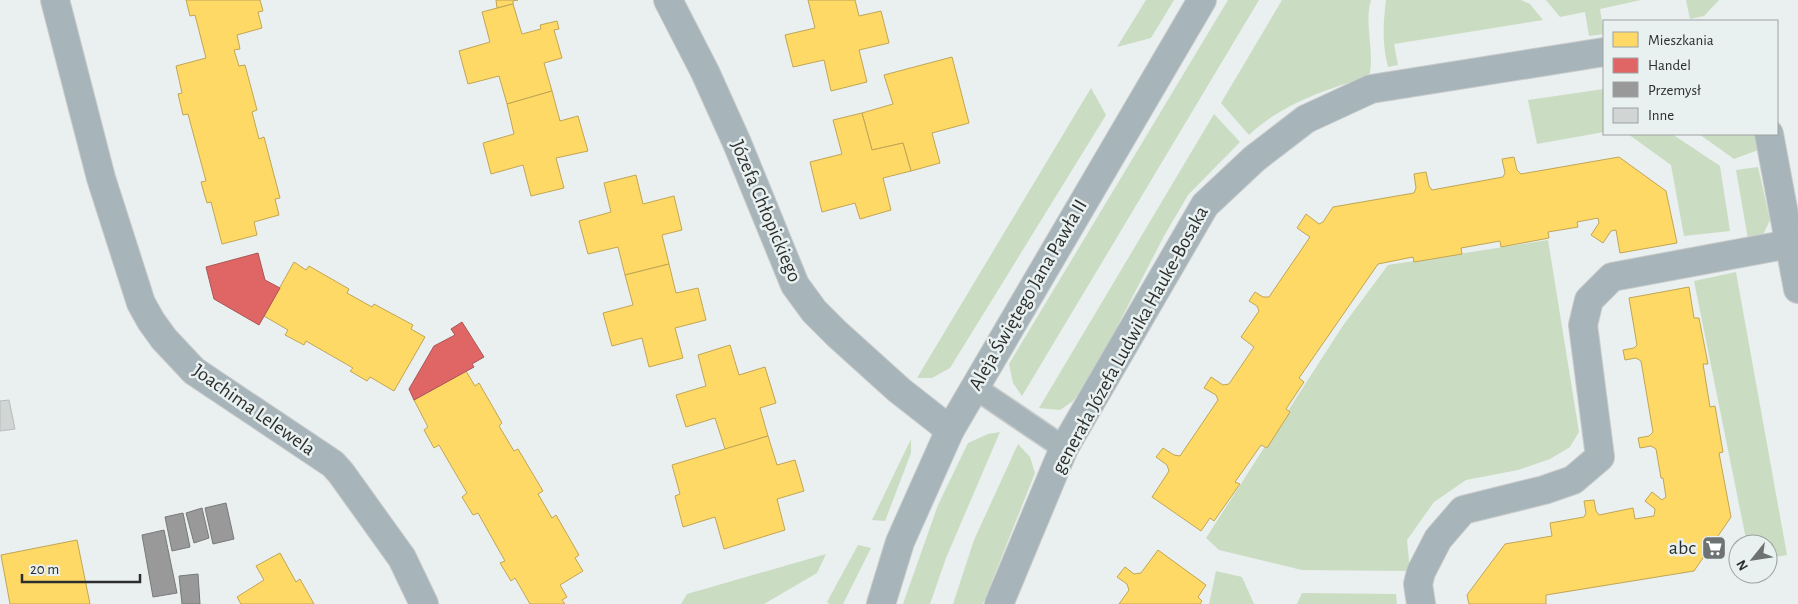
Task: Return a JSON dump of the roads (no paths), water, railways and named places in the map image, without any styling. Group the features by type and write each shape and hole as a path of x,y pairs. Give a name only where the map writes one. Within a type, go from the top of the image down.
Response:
{"street":[{"name":"Joachima Lelewela","path":"55,0 101,178 141,303 151,321 164,339 194,371 332,464 341,473 402,558 424,604"},
{"name":"Józefa Chłopickiego","path":"668,0 705,72 738,143 795,285 814,311 837,334 899,390 950,430"},
{"name":"Aleja Świętego Jana Pawła II","path":"881,604 900,542 950,430 1202,0"},
{"name":"generała Józefa Ludwika Hauke-Bosaka","path":"999,604 1064,448 1205,204 1254,159 1306,119 1371,89 1603,52"},
{"path":"1769,135 1790,202 1789,244 1798,290"},
{"path":"1420,604 1418,584 1421,572 1438,539 1463,510 1544,490 1573,480 1600,457 1583,325 1589,300 1612,277 1789,244"}],"lane":[{"path":"974,387 1064,448"}],"place":[{"name":"abc","path":"1714,548"}]}
